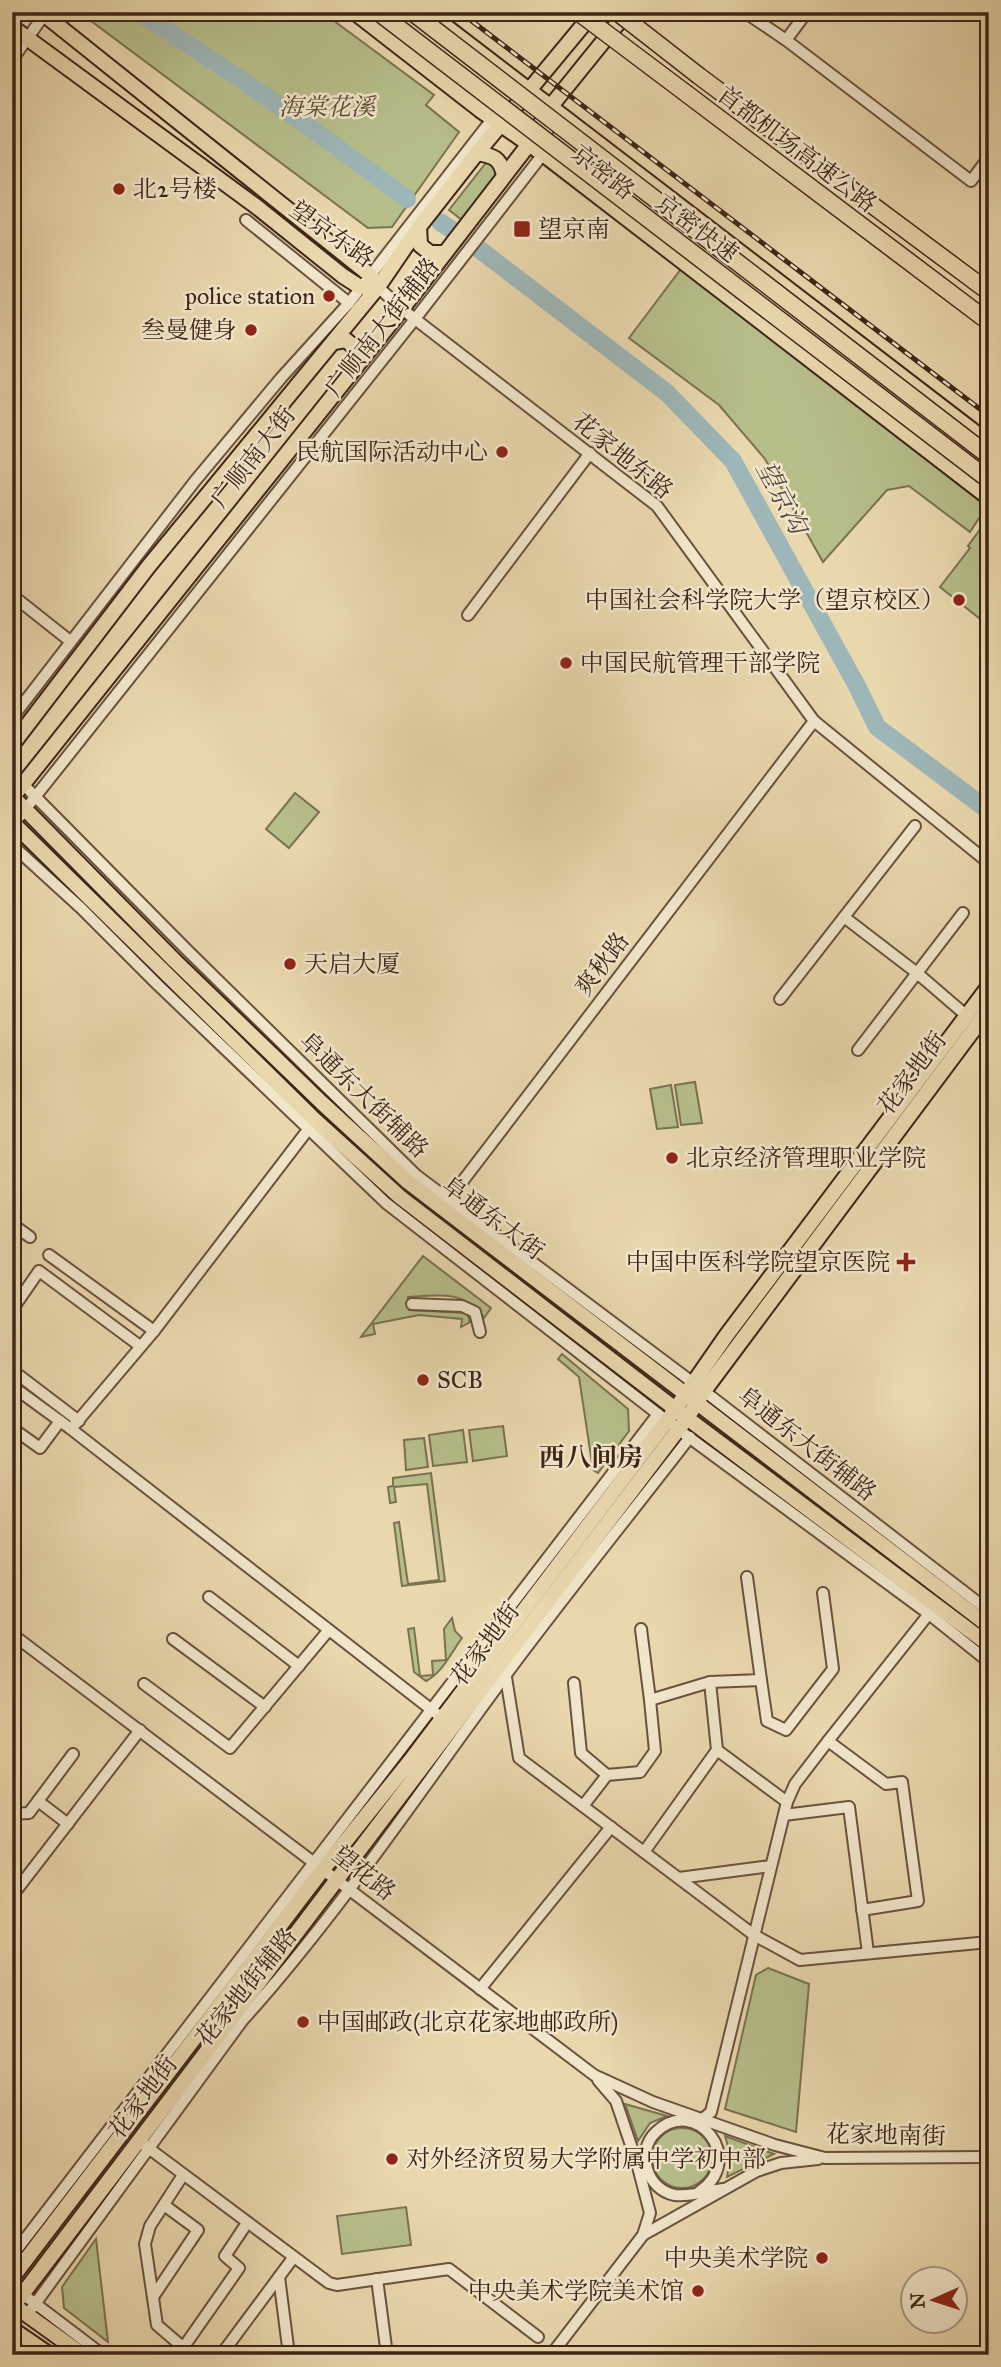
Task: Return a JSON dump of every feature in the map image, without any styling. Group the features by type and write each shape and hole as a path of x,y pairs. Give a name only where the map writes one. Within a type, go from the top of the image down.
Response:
{"highway":[{"path":"368,12 392,23"},
{"name":"京密快速","path":"378,12 989,480"},
{"name":"京密快速","path":"412,12 989,456"},
{"name":"首都机场高速公路","path":"578,12 989,322"},
{"name":"首都机场高速公路","path":"617,12 989,292"}],"main road":[{"name":"京密路","path":"354,12 543,154 989,498"},
{"name":"京密路","path":"427,12 989,443"},
{"name":"广顺南大街","path":"12,745 148,566 334,341 374,281 477,153 496,121 529,89 594,12"},
{"name":"广顺南大街","path":"13,797 402,309 529,144 551,106 626,12"},
{"name":"望京东路","path":"12,27 257,207 343,276 360,287 374,281 42,13"},
{"path":"477,153 493,156 501,162 504,175"},
{"path":"419,228 420,245 430,253 445,253"},
{"path":"334,341 346,341 354,347 359,360"},
{"name":"阜通东大街","path":"13,797 322,1103 408,1182 446,1203 695,1392 989,1626"},
{"name":"阜通东大街","path":"13,824 312,1125 373,1174 427,1227 676,1421 932,1609 989,1645"},
{"name":"花家地街","path":"19,2302 143,2144 336,1878 503,1658 989,986"},
{"name":"花家地街","path":"695,1392 989,1009"},
{"name":"花家地街","path":"12,2278 320,1865 437,1714 676,1421"},
{"path":"19,2302 83,2355"},
{"path":"12,2329 50,2355"}],"street":[{"path":"741,12 786,40 971,181 989,157"},
{"path":"786,40 807,12"},
{"path":"12,60 28,39 42,13"},
{"name":"广顺南大街辅路","path":"13,824 543,154 551,106"},
{"path":"374,281 496,121"},
{"path":"246,220 349,303"},
{"name":"花家地东路","path":"374,281 402,309 657,506 814,721 989,863"},
{"path":"12,718 135,557 281,378 349,303 360,287"},
{"path":"468,615 590,453"},
{"path":"12,596 70,641"},
{"name":"爽秋路","path":"427,1227 814,721"},
{"name":"阜通东大街辅路","path":"12,773 350,1112 446,1203"},
{"path":"780,999 915,826"},
{"path":"12,845 312,1125 154,1331 75,1425"},
{"path":"858,1050 963,913"},
{"path":"844,917 917,973 967,1016"},
{"path":"12,1224 30,1237"},
{"path":"427,1227 524,1317 676,1421"},
{"path":"49,1255 154,1331"},
{"path":"12,1310 39,1271 140,1346"},
{"path":"412,1304 462,1306 475,1312 480,1332"},
{"path":"12,1370 75,1425 328,1631 437,1714"},
{"path":"12,1386 60,1421 75,1425"},
{"name":"阜通东大街辅路","path":"695,1392 989,1611"},
{"path":"12,1428 40,1448 60,1421"},
{"name":"花家地街辅路","path":"143,2144 242,2021 274,1986 350,1889 506,1675 676,1421"},
{"path":"747,1577 767,1721 786,1731 833,1669 823,1593"},
{"path":"209,1597 299,1666"},
{"path":"702,2123 711,2112 787,1802 795,1784 932,1609 989,1661"},
{"path":"573,1683 581,1753 607,1775 640,1772 655,1751 641,1629"},
{"path":"144,1684 230,1748 328,1631"},
{"name":"望花路","path":"12,1634 594,2075 653,2102 687,2113 702,2123"},
{"path":"173,1639 265,1707"},
{"path":"503,1658 519,1758 754,1935 800,1960 989,1942"},
{"path":"650,1700 710,1682 761,1679"},
{"path":"644,1852 717,1750 710,1682"},
{"path":"12,1896 140,1730"},
{"path":"828,1741 886,1784 902,1782 918,1901 862,1910"},
{"path":"717,1750 787,1802"},
{"path":"12,1814 29,1813 73,1754"},
{"path":"583,1806 607,1775"},
{"path":"38,1801 68,1824"},
{"path":"784,1815 849,1807 868,1953"},
{"path":"480,1989 611,1827"},
{"name":"花家地街辅路","path":"12,2256 320,1865"},
{"path":"679,1878 771,1866"},
{"path":"551,2355 643,2235 650,2213 616,2101 594,2075"},
{"path":"647,2198 647,2145 654,2134 663,2126 675,2122 702,2123"},
{"path":"680,2213 695,2193 714,2178 719,2167 716,2143 702,2123"},
{"name":"花家地南街","path":"702,2123 726,2127 775,2145 825,2158 989,2157"},
{"path":"143,2144 329,2283 337,2285 449,2269 538,2337"},
{"path":"633,2151 660,2189 671,2194 723,2189"},
{"path":"643,2235 769,2166 825,2158"},
{"path":"183,2175 150,2226 145,2244 157,2325 187,2351 239,2268 225,2256 247,2223"},
{"path":"153,2297 198,2230 164,2205"},
{"path":"220,2355 293,2258"},
{"path":"279,2277 289,2355"},
{"path":"377,2279 387,2355"},
{"path":"19,2302 103,2355"},
{"path":"12,2348 21,2355"}],"green space":[{"name":"海棠花溪","path":"79,12 322,12 434,95 426,105 459,132 392,227 368,228"},
{"path":"489,162 495,162 497,173 462,220 449,210"},
{"path":"690,257 989,503 970,532 909,486 887,490 823,562 765,459 719,405 629,338"},
{"path":"989,517 989,605 979,618 940,587 970,548 968,546"},
{"path":"295,793 319,812 289,848 266,829"},
{"path":"695,1082 702,1123 681,1125 675,1085"},
{"path":"671,1085 678,1127 657,1129 650,1089"},
{"path":"423,1256 491,1308 484,1318 469,1303 450,1296 408,1297 409,1310 467,1313 470,1322 461,1327 462,1319 419,1315 373,1324 375,1334 361,1337"},
{"path":"562,1354 628,1409 629,1431 598,1473 593,1470 579,1377 558,1359"},
{"path":"503,1426 507,1456 473,1461 469,1430"},
{"path":"463,1430 467,1462 433,1466 429,1435"},
{"path":"424,1438 428,1467 406,1470 404,1440"},
{"path":"431,1473 445,1581 402,1586 394,1523 399,1522 408,1584 439,1580 427,1484 394,1487 396,1502 390,1503 388,1487 393,1486 393,1478"},
{"path":"452,1618 455,1631 462,1638 442,1668 426,1681 414,1672 408,1629 414,1628 420,1676 433,1675 432,1661 446,1660 444,1629"},
{"path":"768,1968 809,1984 796,2132 725,2109 756,1975"},
{"path":"625,2104 667,2116 650,2123 638,2141"},
{"path":"682,2128 703,2137 712,2158 703,2179 682,2188 661,2179 652,2158 661,2137"},
{"path":"725,2136 774,2154 727,2177 729,2157"},
{"path":"406,2207 411,2245 342,2254 337,2216"},
{"path":"96,2239 108,2342 64,2308 62,2287"}],"waterway":[{"name":"望京沟","path":"137,12 274,103 407,199"},
{"name":"望京沟","path":"440,222 452,230"},
{"name":"望京沟","path":"479,249 667,393 733,461 877,727 989,811"}],"railway":[{"path":"460,12 989,416"}],"place":[{"name":"北2号楼","path":"119,189"},
{"name":"望京南","path":"522,229"},
{"name":"police station","path":"329,296"},
{"name":"叁曼健身","path":"251,330"},
{"name":"民航国际活动中心","path":"502,452"},
{"name":"中国社会科学院大学（望京校区）","path":"959,600"},
{"name":"中国民航管理干部学院","path":"566,663"},
{"name":"天启大厦","path":"290,964"},
{"name":"北京经济管理职业学院","path":"672,1158"},
{"name":"中国中医科学院望京医院","path":"906,1262"},
{"name":"SCB","path":"423,1380"},
{"name":"中国邮政(北京花家地邮政所)","path":"303,2022"},
{"name":"对外经济贸易大学附属中学初中部","path":"392,2159"},
{"name":"中央美术学院","path":"822,2258"},
{"name":"中央美术学院美术馆","path":"698,2291"}],"district":[{"name":"西八间房","path":"591,1457"}]}
